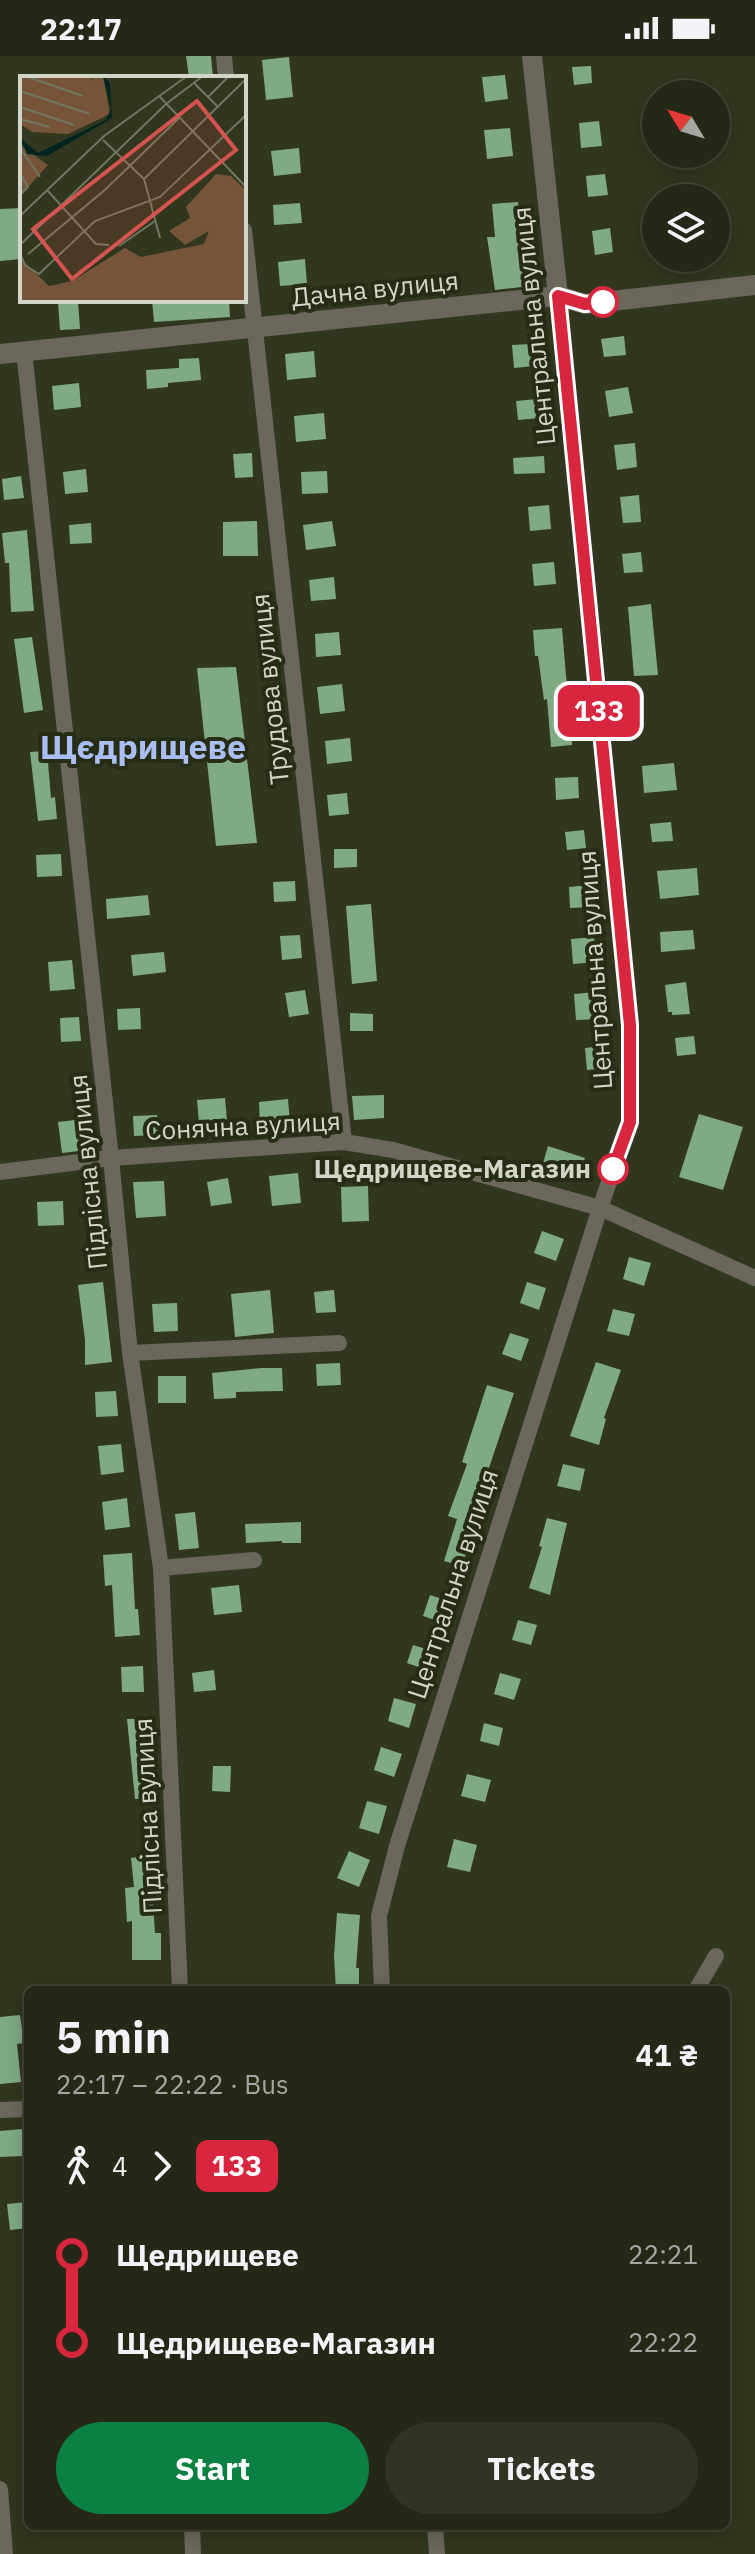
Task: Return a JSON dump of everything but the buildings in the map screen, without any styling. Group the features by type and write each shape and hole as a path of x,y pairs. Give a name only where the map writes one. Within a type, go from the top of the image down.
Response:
{"street":[{"path":"224,56 226,76"},
{"name":"Центральна вулиця","path":"382,1986 379,1916 397,1846 630,1122 630,1025 532,56"},
{"name":"Трудова вулиця","path":"246,248 344,1142"},
{"name":"Дачна вулиця","path":"0,354 558,296 585,304 755,285"},
{"name":"Підлісна вулиця","path":"24,351 130,1353 161,1568 180,1986"},
{"name":"Сонячна вулиця","path":"0,1172 111,1158 344,1142 393,1150 600,1208 755,1278"},
{"path":"130,1353 339,1343"},
{"path":"161,1568 254,1560"},
{"path":"698,1986 716,1956"},
{"path":"0,2110 24,2109"},
{"path":"0,2489 5,2554"},
{"path":"192,2530 193,2554"},
{"path":"435,2530 437,2554"}],"bus line":[{"name":"133","path":"603,302 585,304 558,296 630,1025 630,1122 613,1169"}],"place":[{"name":"Щедрищеве-Магазин","path":"613,1169"}],"district":[{"name":"Щєдрищеве","path":"143,747"}]}
